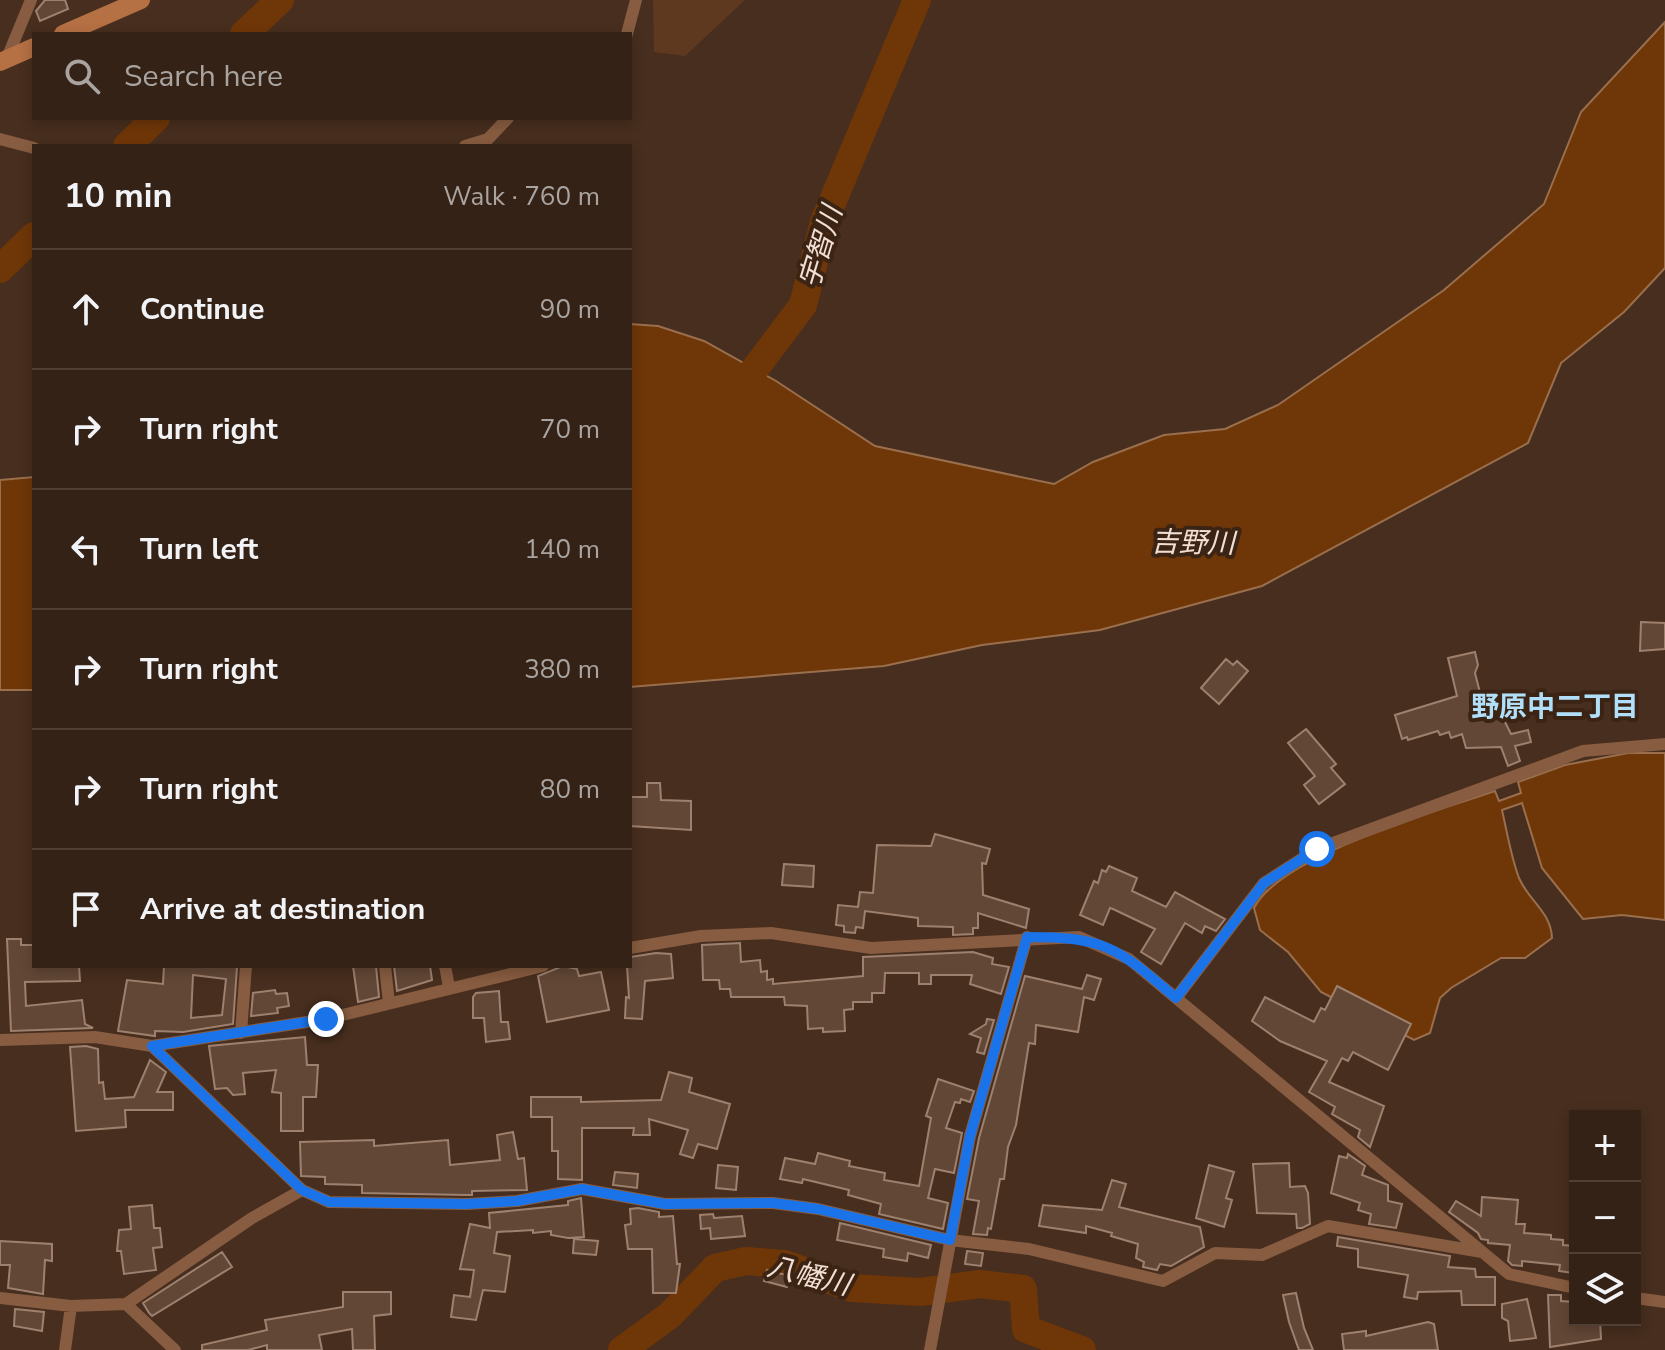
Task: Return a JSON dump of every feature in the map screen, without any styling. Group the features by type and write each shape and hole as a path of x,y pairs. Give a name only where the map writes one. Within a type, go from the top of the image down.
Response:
{"street":[{"path":"3,60 31,0"},
{"path":"68,32 141,0"},
{"path":"628,32 636,0"},
{"path":"3,60 32,48"},
{"path":"472,144 488,139 506,120"},
{"path":"0,139 32,147"},
{"path":"1176,998 1264,883 1317,849 1583,751 1665,744"},
{"path":"632,948 701,936 771,933 871,948 1027,937 1079,937 1102,944 1129,959 1509,1274 1569,1287"},
{"path":"930,1350 970,1136 1027,937"},
{"path":"241,1033 246,968"},
{"path":"385,968 389,1003"},
{"path":"445,968 449,987"},
{"path":"0,1040 95,1037 152,1046 326,1019 534,968"},
{"path":"152,1046 302,1190 329,1202 467,1204 517,1201 582,1189 665,1204 773,1203 818,1209 950,1240 1029,1249 1163,1281 1215,1253 1262,1255 1328,1226 1482,1252"},
{"path":"0,1298 71,1306 126,1304 252,1218 302,1190"},
{"path":"1641,1299 1665,1302"},
{"path":"126,1304 175,1350"},
{"path":"65,1350 71,1306"}],"shaded area":[{"path":"653,0 745,0 685,56 654,52"}],"water":[{"name":"吉野川","path":"1665,22 1665,268 1624,312 1561,363 1528,443 1262,586 1100,630 982,645 884,666 632,687 632,324 658,326 704,341 776,381 875,446 1054,484 1093,462 1164,435 1225,429 1278,405 1444,290 1544,204 1581,112"},
{"path":"32,477 32,690 0,690 0,480"},
{"path":"1628,753 1665,753 1665,920 1622,915 1583,919 1542,868 1522,803 1502,810 1509,844 1519,878 1548,921 1552,938 1525,958 1501,958 1451,988 1440,998 1430,1033 1414,1040 1321,992 1288,952 1260,930 1254,908 1270,889 1295,870 1327,853 1363,837 1495,791 1499,801 1521,793 1518,782 1565,765"}],"building":[{"path":"45,0 65,0 68,9 40,21 36,11"},
{"path":"1641,622 1665,623 1665,649 1640,651"},
{"path":"1475,652 1478,665 1475,673 1487,720 1502,716 1511,734 1528,730 1531,742 1515,746 1520,761 1508,766 1501,747 1466,748 1462,734 1451,738 1449,732 1440,735 1438,731 1402,739 1395,715 1457,696 1448,658"},
{"path":"1226,659 1233,665 1237,661 1248,671 1219,704 1201,688"},
{"path":"1306,729 1336,764 1331,768 1345,784 1319,804 1304,785 1315,776 1288,743"},
{"path":"647,783 660,783 661,800 691,801 691,830 632,826 632,797 647,797"},
{"path":"935,834 990,849 986,864 982,863 983,895 1029,909 1026,928 978,913 978,928 973,928 973,934 953,935 953,927 918,926 918,918 865,911 863,928 856,927 855,933 844,932 844,926 836,925 838,905 858,907 860,892 873,893 877,845 931,846"},
{"path":"784,864 814,866 813,887 782,885"},
{"path":"1109,866 1137,878 1132,891 1166,907 1175,892 1225,919 1216,931 1205,926 1202,933 1185,923 1161,964 1141,952 1155,929 1110,908 1103,925 1080,915 1094,881 1098,883 1102,870 1106,872"},
{"path":"7,939 21,939 21,945 32,945 32,968 79,968 80,981 25,982 26,1006 82,1000 85,1024 93,1028 11,1031"},
{"path":"740,943 741,962 760,960 761,972 767,971 767,980 773,979 773,984 863,976 863,957 973,952 993,958 992,964 1009,967 1001,994 970,984 972,975 931,975 931,984 919,984 919,973 885,973 884,993 872,993 872,1002 853,1002 853,1009 844,1010 845,1031 823,1032 823,1028 808,1029 807,1006 785,1005 784,997 731,997 730,989 720,989 719,980 703,980 702,945"},
{"path":"671,954 673,978 645,981 642,1019 625,1018 626,997 629,998 627,968 632,968 632,957"},
{"path":"164,968 237,968 233,1024 183,1032 155,1031 155,1036 118,1031 127,980 163,984","holes":["193,975 226,979 222,1015 191,1018"]},
{"path":"353,968 376,968 379,997 358,1002"},
{"path":"394,968 430,968 432,980 397,991"},
{"path":"558,968 577,969 579,976 601,972 609,1010 547,1022 538,976"},
{"path":"1087,975 1101,979 1094,1000 1084,997 1078,1032 1036,1025 1035,1044 1029,1043 1016,1125 1008,1147 1004,1179 1000,1179 991,1229 988,1228 987,1235 973,1234 979,1201 967,1199 979,1138 1025,976 1082,989"},
{"path":"1337,986 1411,1024 1388,1070 1353,1052 1348,1061 1342,1058 1329,1082 1384,1106 1370,1147 1358,1137 1360,1130 1332,1114 1335,1107 1309,1092 1327,1061 1280,1041 1252,1021 1265,997 1314,1022 1321,1008 1325,1010"},
{"path":"275,990 276,994 287,993 289,1006 277,1008 278,1013 251,1016 253,993"},
{"path":"499,991 501,1022 508,1022 510,1039 486,1042 484,1018 473,1018 473,997 476,993"},
{"path":"987,1019 994,1020 984,1054 977,1052 981,1038 970,1034 986,1024"},
{"path":"305,1037 307,1065 318,1065 316,1097 303,1097 303,1131 281,1131 281,1093 272,1092 276,1070 243,1073 245,1094 233,1095 227,1088 215,1089 209,1046"},
{"path":"70,1047 98,1049 99,1083 103,1082 105,1099 134,1097 150,1060 166,1072 157,1092 173,1092 173,1110 125,1110 126,1127 76,1131"},
{"path":"669,1072 692,1078 689,1092 730,1104 717,1149 698,1144 693,1158 680,1154 688,1130 649,1119 650,1135 633,1135 634,1128 582,1128 582,1180 558,1179 558,1151 552,1151 552,1117 531,1117 531,1097 581,1097 581,1102 661,1100"},
{"path":"938,1079 974,1091 970,1102 961,1099 960,1103 955,1102 946,1128 962,1133 954,1173 935,1169 928,1198 948,1203 943,1229 879,1214 881,1204 848,1195 849,1190 803,1179 802,1183 780,1179 785,1158 815,1164 818,1153 850,1161 849,1166 885,1173 884,1180 919,1186 931,1118 926,1116"},
{"path":"513,1132 518,1159 524,1158 527,1190 472,1191 472,1195 362,1193 362,1185 325,1184 325,1177 301,1176 300,1142 374,1140 374,1146 448,1140 450,1165 500,1160 497,1135"},
{"path":"1348,1154 1365,1166 1362,1175 1388,1185 1388,1201 1402,1204 1396,1228 1369,1224 1371,1214 1358,1210 1360,1203 1331,1193 1339,1156 1347,1158"},
{"path":"1289,1163 1290,1187 1305,1186 1308,1193 1310,1224 1302,1228 1297,1228 1296,1214 1257,1213 1253,1164"},
{"path":"718,1165 738,1167 736,1190 716,1188"},
{"path":"1209,1165 1234,1172 1226,1198 1232,1200 1224,1227 1196,1218"},
{"path":"615,1172 638,1174 637,1188 613,1185"},
{"path":"1112,1180 1126,1184 1119,1207 1200,1227 1204,1247 1171,1266 1160,1264 1157,1270 1143,1267 1144,1262 1136,1258 1138,1244 1111,1236 1112,1233 1086,1226 1086,1233 1039,1226 1043,1205 1102,1210"},
{"path":"1482,1197 1518,1200 1516,1224 1525,1224 1524,1233 1551,1235 1551,1239 1563,1240 1563,1245 1569,1246 1569,1272 1559,1271 1560,1265 1522,1261 1522,1266 1512,1265 1508,1261 1510,1245 1488,1243 1449,1212 1456,1201 1481,1216"},
{"path":"581,1198 584,1237 551,1235 551,1231 497,1232 494,1253 510,1256 505,1292 483,1290 476,1320 451,1317 454,1295 470,1297 474,1270 460,1269 470,1224 490,1228 489,1213 568,1205 568,1201"},
{"path":"152,1205 154,1228 160,1228 162,1247 153,1248 156,1270 124,1274 121,1251 117,1251 119,1230 131,1229 129,1207"},
{"path":"630,1209 659,1212 659,1217 673,1216 677,1264 680,1264 676,1293 653,1293 652,1249 628,1249 625,1225 631,1224"},
{"path":"713,1214 714,1218 742,1216 745,1236 711,1239 710,1228 701,1229 700,1215"},
{"path":"840,1223 931,1245 928,1258 908,1253 907,1261 883,1257 884,1249 837,1240"},
{"path":"1338,1237 1450,1256 1448,1267 1475,1269 1476,1277 1495,1277 1495,1305 1462,1305 1461,1291 1418,1292 1417,1299 1404,1297 1408,1275 1358,1267 1358,1249 1337,1246"},
{"path":"574,1239 598,1241 596,1255 573,1253"},
{"path":"0,1241 52,1244 52,1261 45,1260 43,1294 8,1288 10,1265 0,1265"},
{"path":"967,1251 983,1253 981,1266 965,1264"},
{"path":"222,1252 232,1267 152,1316 149,1313 143,1303"},
{"path":"767,1270 790,1276 787,1287 764,1281"},
{"path":"343,1292 391,1292 391,1314 374,1316 375,1350 353,1350 352,1329 319,1335 322,1350 267,1350 267,1345 248,1350 202,1350 202,1345 267,1330 265,1320 343,1307"},
{"path":"1296,1293 1313,1350 1299,1350 1289,1322 1283,1295"},
{"path":"1548,1295 1561,1295 1561,1301 1569,1302 1569,1326 1600,1326 1601,1339 1550,1347"},
{"path":"1527,1299 1536,1338 1510,1341 1508,1321 1502,1318 1502,1304"},
{"path":"15,1309 44,1312 42,1331 14,1326"},
{"path":"1428,1322 1434,1324 1438,1350 1344,1350 1342,1334 1366,1331 1366,1336"}],"waterway":[{"path":"246,32 280,0"},
{"name":"宇智川","path":"733,398 803,305 824,222 917,0"},
{"path":"129,144 154,120"},
{"path":"0,269 32,238"},
{"name":"八幡川","path":"622,1350 670,1315 715,1268 746,1261 785,1264 852,1288 920,1292 980,1284 1023,1289 1026,1329 1082,1350"}],"district":[{"name":"野原中二丁目","path":"1555,706"}],"route":[{"path":"326,1019 152,1046 302,1190 329,1202 467,1204 517,1201 582,1189 665,1204 773,1203 818,1209 950,1240 970,1136 1027,937 1079,937 1102,944 1129,959 1176,998 1264,883 1317,849"}]}
